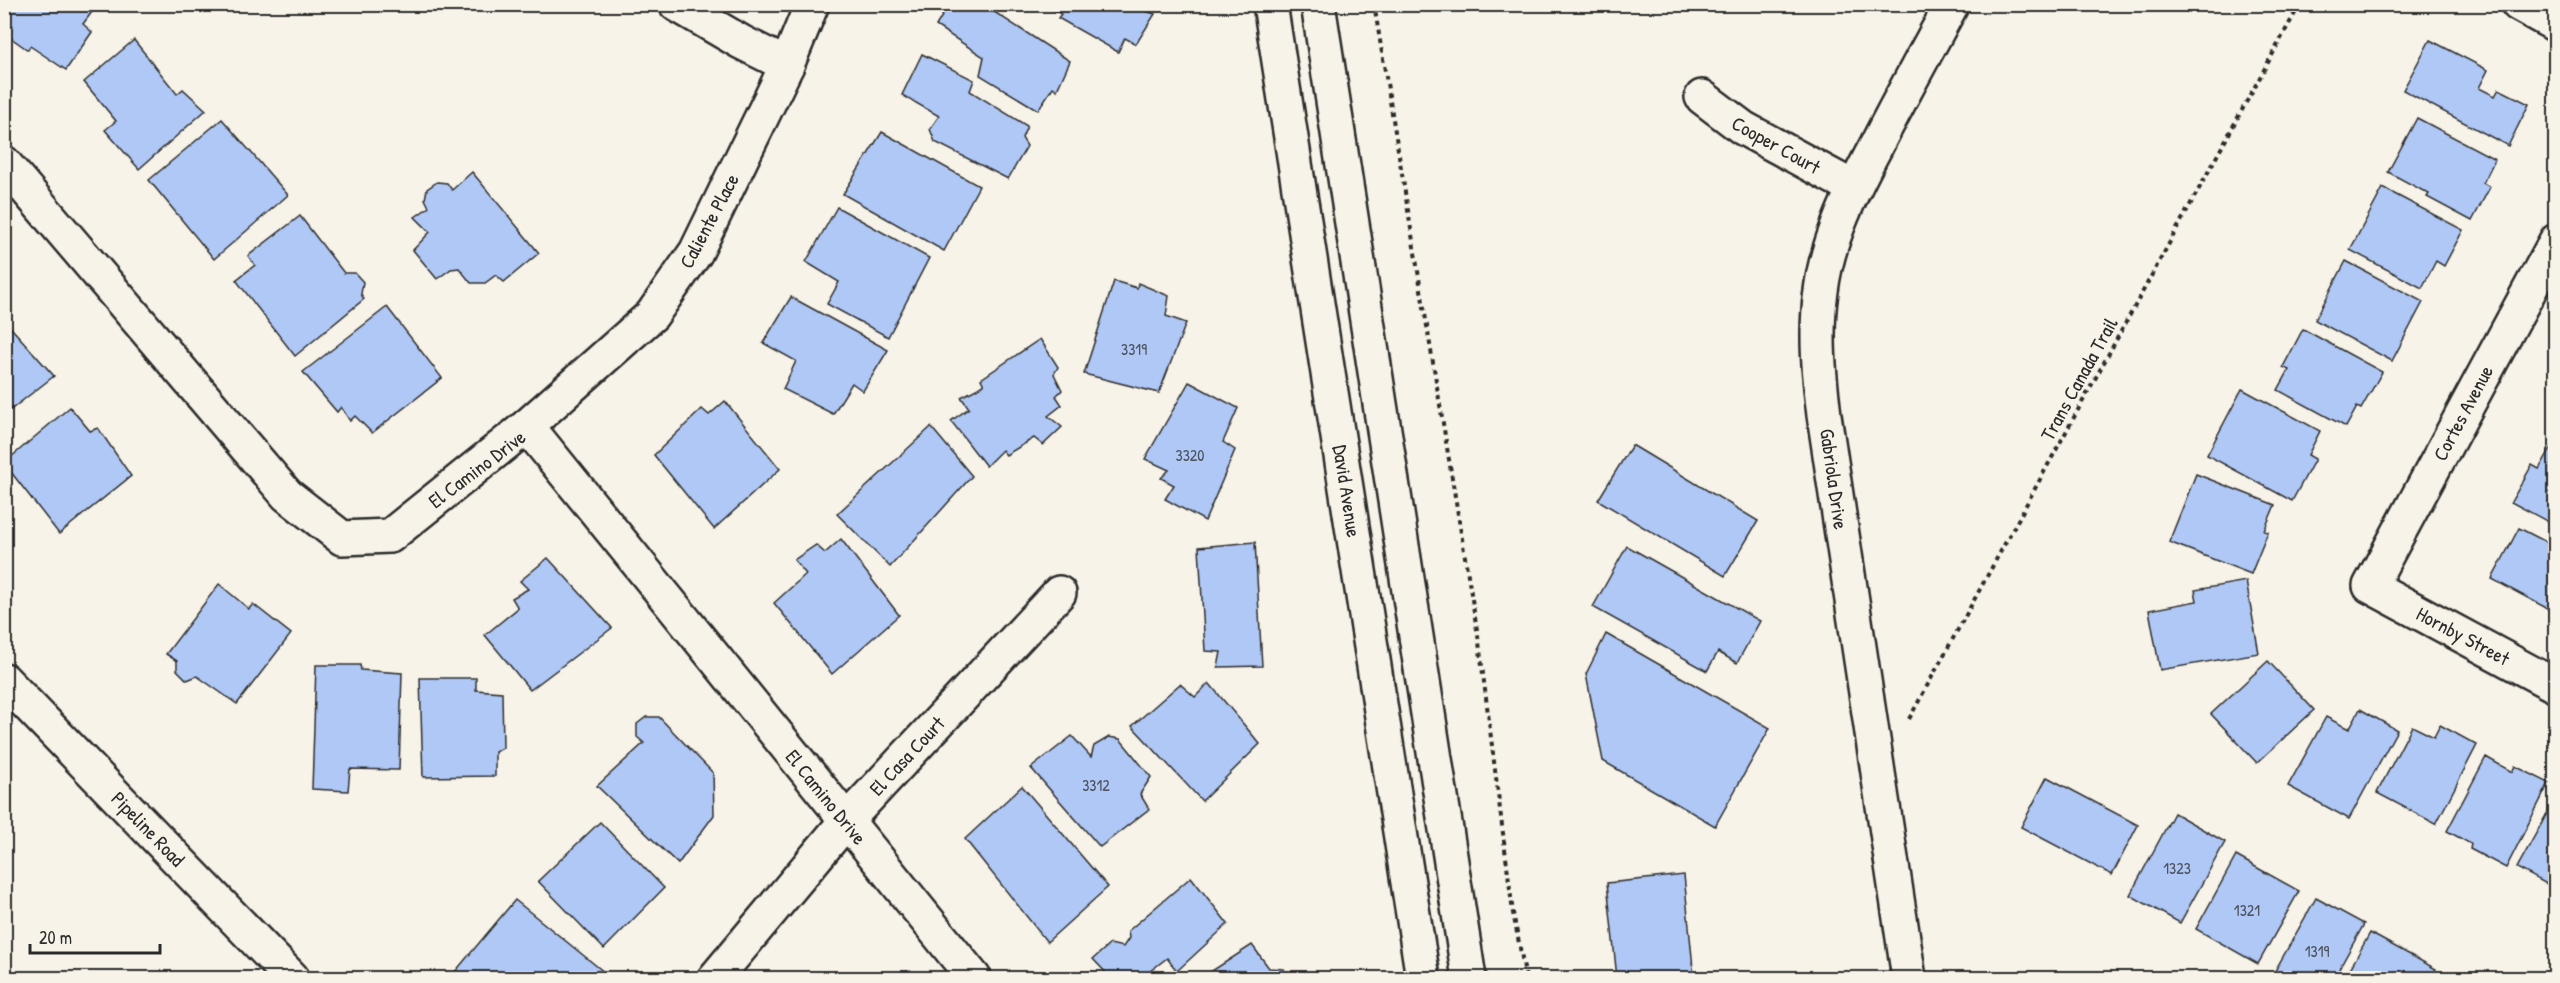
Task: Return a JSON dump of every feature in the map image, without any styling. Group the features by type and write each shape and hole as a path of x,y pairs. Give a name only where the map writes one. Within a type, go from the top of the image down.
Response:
{"street":[{"path":"676,4 741,42 787,65"},
{"name":"Caliente Place","path":"527,426 652,315 696,252 787,65 812,4"},
{"name":"David Avenue","path":"1270,4 1423,978"},
{"path":"1318,4 1469,978"},
{"name":"Gabriola Drive","path":"1909,978 1819,370 1817,333 1821,289 1836,232 1854,188 1952,4"},
{"path":"2518,4 2556,24"},
{"name":"Cooper Court","path":"1702,97 1743,128 1854,188"},
{"name":"El Camino Drive","path":"4,164 287,495 342,538 390,536 527,426 974,978"},
{"name":"Cortes Avenue","path":"2370,586 2556,241"},
{"name":"Hornby Street","path":"2370,586 2556,686"},
{"name":"El Casa Court","path":"714,978 846,821 1059,593"},
{"name":"Pipeline Road","path":"4,680 292,978"}],"path":[{"path":"1374,4 1380,52 1479,642 1513,913 1526,978"},
{"name":"Trans Canada Trail","path":"1876,762 1916,711 2300,4"}],"building":[{"path":"4,4 98,4 83,24 92,32 66,70 30,46 28,50 4,33"},
{"path":"949,4 982,4 1070,61 1057,90 1053,87 1038,110 980,75 984,57 936,26"},
{"path":"1042,4 1142,4 1140,9 1155,14 1136,44 1125,38 1118,52 1058,18 1061,14"},
{"path":"134,40 177,94 183,89 206,110 139,169 105,130 116,121 84,82"},
{"path":"2430,40 2488,70 2479,88 2495,96 2499,89 2529,104 2508,146 2403,90"},
{"path":"922,54 974,80 970,91 1027,126 1022,138 1027,146 1008,179 935,142 930,129 939,116 902,95"},
{"path":"2417,118 2495,159 2483,183 2490,187 2472,221 2427,197 2429,194 2388,172"},
{"path":"222,119 288,195 214,259 149,180"},
{"path":"882,132 979,186 944,251 843,194"},
{"path":"472,172 539,253 504,282 496,275 485,283 471,283 459,268 451,269 437,279 413,250 430,232 415,217 429,207 425,199 427,189 437,182 447,183 452,190"},
{"path":"2383,188 2463,230 2444,266 2436,261 2422,288 2350,250"},
{"path":"837,207 929,258 888,337 827,304 839,282 806,262"},
{"path":"300,216 344,273 355,273 363,282 361,294 364,299 295,356 236,280 255,265 248,256"},
{"path":"2346,261 2423,302 2392,361 2315,320"},
{"path":"1114,281 1137,288 1138,283 1169,296 1166,316 1186,323 1159,393 1084,374"},
{"path":"791,297 888,350 863,391 852,383 833,414 783,389 796,361 763,343"},
{"path":"387,307 442,378 372,433 355,416 350,421 341,407 337,412 303,372"},
{"path":"4,320 54,376 4,415"},
{"path":"2303,329 2382,372 2361,409 2357,407 2346,427 2278,390 2289,370 2283,367"},
{"path":"1040,339 1058,367 1054,374 1062,390 1056,396 1062,405 1048,416 1062,427 1043,445 1034,438 1006,455 1002,450 986,466 951,421 969,408 961,397 984,385 981,379"},
{"path":"1189,382 1238,408 1223,442 1235,450 1205,521 1165,499 1174,485 1161,478 1169,470 1145,459"},
{"path":"2242,389 2320,431 2308,455 2315,459 2292,501 2207,455"},
{"path":"725,401 780,469 714,529 654,455 702,409 709,415"},
{"path":"70,407 90,431 98,428 131,476 59,534 4,463"},
{"path":"931,427 972,476 890,567 837,514"},
{"path":"2554,443 2556,444 2556,526 2511,502 2532,465 2539,469"},
{"path":"1632,445 1758,521 1725,576 1598,500"},
{"path":"2196,474 2275,505 2264,531 2268,532 2251,574 2169,542"},
{"path":"2519,528 2556,547 2556,613 2492,579"},
{"path":"841,539 899,615 832,674 774,603 806,574 794,560 816,545 825,553"},
{"path":"1255,542 1262,666 1218,667 1221,652 1205,651 1199,547"},
{"path":"1627,546 1760,621 1737,663 1718,652 1707,671 1593,607"},
{"path":"548,558 612,628 530,690 485,635 518,608 512,598 528,589 520,581"},
{"path":"2246,581 2259,653 2160,670 2149,610 2197,601 2195,590"},
{"path":"219,584 249,609 253,604 291,634 237,704 197,676 187,680 177,670 177,661 166,654"},
{"path":"1606,634 1770,728 1715,826 1603,761 1586,674"},
{"path":"2268,661 2314,710 2257,763 2211,714"},
{"path":"316,665 360,665 361,670 402,673 399,770 350,769 348,791 312,789"},
{"path":"420,678 476,678 476,690 502,692 503,748 495,752 495,776 423,777"},
{"path":"1209,683 1260,744 1202,801 1132,726 1180,684 1195,697"},
{"path":"2360,709 2397,730 2349,819 2288,786 2326,717 2349,729"},
{"path":"646,717 659,717 713,773 714,815 678,864 597,786 644,743 637,737 637,724"},
{"path":"2440,725 2477,745 2436,824 2377,793 2412,726 2434,737"},
{"path":"1072,736 1091,757 1094,746 1109,737 1120,739 1151,777 1140,794 1149,809 1100,847 1031,768"},
{"path":"2486,757 2512,772 2515,766 2549,783 2506,868 2470,849 2471,844 2447,831"},
{"path":"2047,777 2138,825 2112,875 2021,827"},
{"path":"1022,786 1108,887 1047,942 965,839"},
{"path":"2556,797 2556,889 2517,868"},
{"path":"2174,813 2225,842 2180,923 2130,895"},
{"path":"600,822 664,888 604,949 538,881"},
{"path":"2236,856 2299,891 2258,964 2196,929"},
{"path":"1684,875 1694,978 1617,978 1607,883"},
{"path":"1191,877 1228,924 1177,971 1167,958 1141,978 1111,978 1093,959 1110,944 1123,947 1129,938 1128,931"},
{"path":"2316,898 2364,924 2334,978 2271,978"},
{"path":"515,900 604,972 598,978 462,978 454,973"},
{"path":"2370,933 2436,969 2431,978 2345,978"},
{"path":"1252,945 1269,968 1284,969 1289,978 1201,978"}]}
